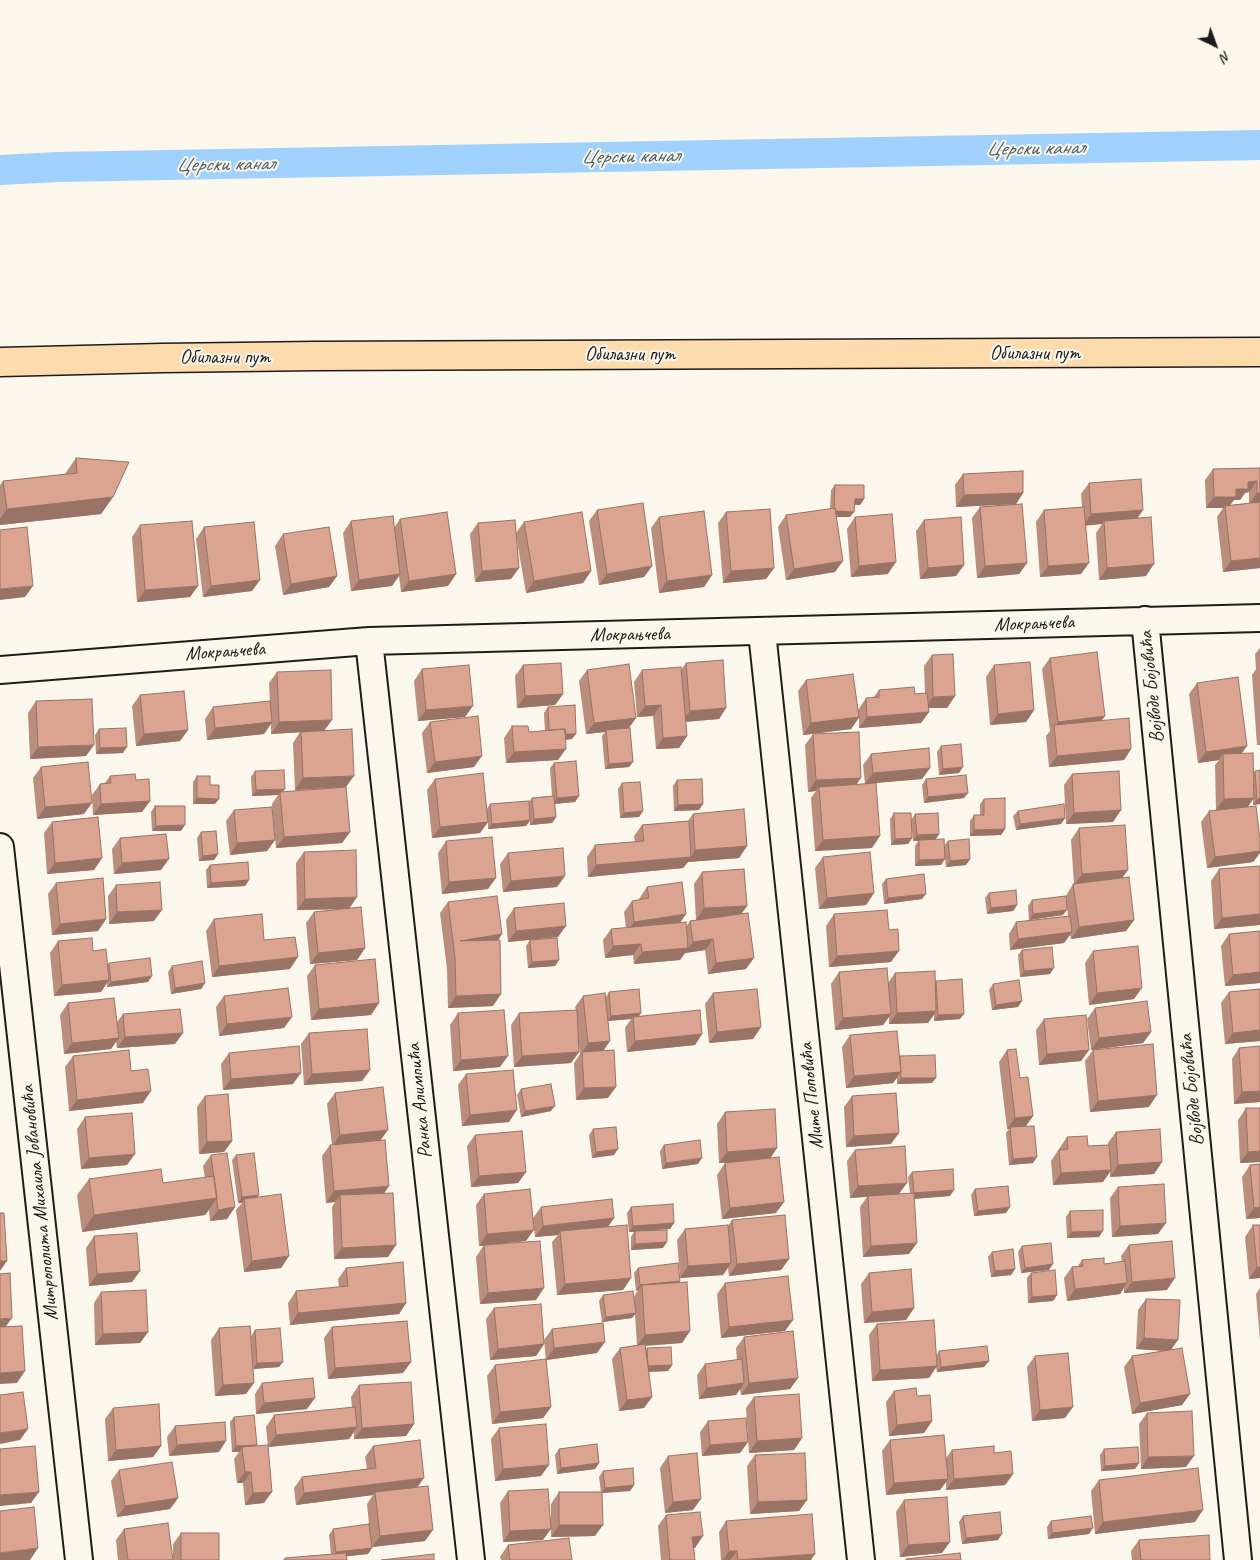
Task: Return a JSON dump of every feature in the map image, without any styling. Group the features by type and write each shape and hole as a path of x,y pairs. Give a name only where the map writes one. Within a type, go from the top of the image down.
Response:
{"main road":[{"name":"Обилазни пут","path":"0,362 316,356 1260,352"}],"street":[{"name":"Мокрањчева","path":"0,670 369,641 1260,618"},
{"name":"Војводе Бојовића","path":"1145,620 1238,1560"},
{"name":"Мите Поповића","path":"762,632 861,1560"},
{"name":"Ранка Алимпића","path":"369,641 472,1560"},
{"name":"Митрополита Михаила Јовановића","path":"0,847 79,1560"}],"building":[{"path":"76,458 129,462 113,497 7,509 3,481 77,473"},
{"path":"1260,468 1260,493 1257,493 1257,481 1248,482 1248,489 1236,489 1236,497 1214,497 1213,469"},
{"path":"1023,471 1023,493 964,495 963,474"},
{"path":"1141,479 1143,510 1091,514 1089,483"},
{"path":"835,485 864,485 864,499 855,499 854,512 836,511 834,508"},
{"path":"1260,502 1260,558 1231,561 1225,506"},
{"path":"643,503 652,566 607,574 597,510"},
{"path":"1022,504 1027,563 985,566 980,507"},
{"path":"1084,507 1089,563 1048,566 1044,510"},
{"path":"835,508 843,561 794,569 786,515"},
{"path":"770,509 774,568 731,571 726,512"},
{"path":"704,511 712,575 667,581 659,517"},
{"path":"447,512 456,574 409,581 400,519"},
{"path":"582,512 591,571 534,581 524,522"},
{"path":"892,514 896,562 859,566 855,517"},
{"path":"393,516 400,574 359,580 351,521"},
{"path":"961,517 964,565 928,568 924,520"},
{"path":"1151,517 1154,564 1107,568 1104,521"},
{"path":"515,520 519,568 482,571 478,523"},
{"path":"192,521 198,586 145,590 140,525"},
{"path":"254,522 260,580 211,586 204,527"},
{"path":"27,527 33,586 0,589 0,530"},
{"path":"329,527 337,576 291,584 283,534"},
{"path":"1097,652 1105,716 1058,722 1050,658"},
{"path":"953,654 955,696 933,697 932,655"},
{"path":"723,660 726,708 690,711 686,663"},
{"path":"1030,662 1034,710 998,714 994,665"},
{"path":"561,663 563,694 525,696 523,665"},
{"path":"629,664 636,718 594,723 587,670"},
{"path":"469,665 473,706 426,710 422,669"},
{"path":"681,667 687,736 663,738 661,705 645,706 642,670"},
{"path":"331,670 332,720 279,722 277,672"},
{"path":"853,674 859,717 811,723 806,680"},
{"path":"1238,677 1247,746 1206,752 1197,683"},
{"path":"914,687 915,694 927,693 929,712 867,717 866,698 879,697 879,690"},
{"path":"184,691 188,730 144,734 140,695"},
{"path":"92,699 94,745 38,747 36,701"},
{"path":"270,701 272,722 215,728 213,707"},
{"path":"575,705 576,734 565,734 565,729 549,730 548,707"},
{"path":"478,716 482,756 435,762 430,722"},
{"path":"1129,718 1131,749 1057,756 1054,725"},
{"path":"512,726 528,726 529,732 565,729 566,749 514,752"},
{"path":"126,728 127,747 100,748 99,729"},
{"path":"630,728 633,762 609,764 606,730"},
{"path":"352,729 354,776 303,778 301,732"},
{"path":"859,732 861,778 816,780 813,734"},
{"path":"961,744 963,767 943,769 941,746"},
{"path":"929,748 930,768 873,773 871,754"},
{"path":"1253,753 1254,798 1224,799 1223,754"},
{"path":"576,761 579,796 557,798 554,763"},
{"path":"88,762 92,803 45,807 41,767"},
{"path":"284,770 285,789 256,790 255,771"},
{"path":"1260,770 1260,799 1257,799 1255,771"},
{"path":"1119,771 1121,810 1074,813 1072,774"},
{"path":"483,773 488,822 440,827 435,779"},
{"path":"135,774 136,780 149,779 150,801 101,804 100,784 111,783 110,776"},
{"path":"966,775 968,793 928,797 926,779"},
{"path":"197,776 210,776 210,785 219,785 219,799 197,798"},
{"path":"702,779 703,804 678,805 677,780"},
{"path":"640,782 643,811 624,813 622,783"},
{"path":"876,783 880,836 823,840 819,787"},
{"path":"346,787 350,832 284,837 280,792"},
{"path":"554,796 556,817 534,819 532,798"},
{"path":"1005,798 1005,829 974,830 974,815 984,815 984,799"},
{"path":"529,801 530,820 492,824 490,804"},
{"path":"1064,804 1065,818 1020,824 1018,811"},
{"path":"155,806 185,806 185,825 156,826"},
{"path":"1256,806 1260,851 1215,857 1209,811"},
{"path":"272,807 275,840 237,843 234,810"},
{"path":"744,809 747,846 695,850 693,814"},
{"path":"894,813 911,813 912,838 895,839"},
{"path":"938,813 939,834 917,835 915,814"},
{"path":"98,817 102,858 55,863 52,822"},
{"path":"689,821 691,857 596,865 595,845 644,841 642,825"},
{"path":"1125,825 1128,870 1082,874 1079,828"},
{"path":"216,831 218,854 203,856 201,832"},
{"path":"166,834 169,859 122,863 120,838"},
{"path":"492,837 496,878 449,882 446,841"},
{"path":"944,839 945,859 919,860 919,840"},
{"path":"969,839 970,859 950,861 948,841"},
{"path":"563,848 565,876 511,881 508,853"},
{"path":"356,850 357,897 305,899 304,852"},
{"path":"870,852 874,893 827,898 823,857"},
{"path":"248,862 249,880 211,883 210,865"},
{"path":"1260,866 1260,914 1222,918 1219,869"},
{"path":"744,869 747,906 704,908 702,872"},
{"path":"924,874 926,894 888,898 886,879"},
{"path":"1129,877 1134,920 1079,927 1073,884"},
{"path":"103,878 106,919 60,924 56,883"},
{"path":"160,882 162,910 117,912 116,885"},
{"path":"682,882 686,914 634,922 632,901 649,898 647,887"},
{"path":"1016,890 1017,905 991,908 989,893"},
{"path":"497,896 502,934 460,941 500,940 501,994 456,996 455,958 448,902"},
{"path":"1066,896 1067,910 1033,914 1032,900"},
{"path":"564,903 566,926 516,931 514,908"},
{"path":"361,907 365,948 318,953 314,912"},
{"path":"887,910 889,930 898,929 899,951 837,956 834,914"},
{"path":"748,913 754,958 716,963 713,939 693,942 690,921"},
{"path":"262,914 264,940 295,937 298,957 219,966 214,919"},
{"path":"1070,916 1072,932 1018,939 1016,922"},
{"path":"686,922 688,948 642,952 641,944 613,946 611,929"},
{"path":"1260,931 1260,972 1233,975 1229,934"},
{"path":"92,938 93,951 106,949 109,980 62,985 58,941"},
{"path":"557,938 559,960 532,962 530,940"},
{"path":"1138,946 1142,988 1097,993 1093,951"},
{"path":"1052,947 1054,968 1024,971 1022,950"},
{"path":"150,958 152,976 111,982 109,963"},
{"path":"375,959 379,1003 319,1009 315,965"},
{"path":"202,961 205,983 175,988 172,966"},
{"path":"887,968 891,1014 843,1018 839,972"},
{"path":"935,971 936,1011 897,1013 895,973"},
{"path":"962,979 964,1014 938,1015 936,981"},
{"path":"1019,980 1022,1001 996,1005 993,984"},
{"path":"288,988 292,1017 227,1024 224,996"},
{"path":"639,989 641,1013 611,1016 609,992"},
{"path":"757,989 761,1027 717,1032 713,993"},
{"path":"1260,989 1260,1030 1233,1033 1229,992"},
{"path":"605,993 610,1041 588,1043 583,996"},
{"path":"114,998 119,1038 72,1043 68,1003"},
{"path":"1147,1001 1151,1032 1099,1038 1095,1008"},
{"path":"180,1009 183,1033 125,1037 123,1014"},
{"path":"504,1010 508,1056 461,1060 458,1013"},
{"path":"577,1010 579,1052 522,1056 519,1013"},
{"path":"700,1010 702,1034 635,1041 633,1017"},
{"path":"1086,1015 1089,1050 1047,1054 1044,1019"},
{"path":"367,1029 370,1070 312,1074 309,1033"},
{"path":"897,1031 901,1072 854,1076 850,1035"},
{"path":"1153,1044 1157,1095 1098,1101 1093,1050"},
{"path":"299,1046 301,1073 231,1079 229,1053"},
{"path":"1260,1046 1260,1091 1242,1092 1239,1048"},
{"path":"1016,1049 1020,1078 1028,1077 1033,1116 1015,1118 1007,1050"},
{"path":"129,1050 131,1071 148,1069 151,1091 77,1100 73,1056"},
{"path":"614,1050 616,1087 584,1088 582,1052"},
{"path":"935,1055 936,1078 901,1078 900,1056"},
{"path":"513,1070 517,1110 470,1115 466,1074"},
{"path":"551,1084 555,1106 525,1111 521,1089"},
{"path":"383,1087 388,1130 340,1135 335,1093"},
{"path":"896,1093 899,1133 854,1136 852,1096"},
{"path":"228,1094 232,1141 207,1142 205,1096"},
{"path":"1246,1108 1260,1108 1260,1151 1248,1152"},
{"path":"775,1109 777,1148 727,1152 725,1112"},
{"path":"132,1113 135,1154 89,1158 85,1117"},
{"path":"1034,1126 1037,1157 1013,1159 1010,1127"},
{"path":"616,1127 618,1149 596,1152 593,1129"},
{"path":"1160,1129 1162,1162 1118,1165 1116,1132"},
{"path":"522,1131 526,1172 479,1176 475,1135"},
{"path":"1087,1136 1088,1146 1109,1145 1111,1170 1061,1173 1059,1150 1068,1149 1067,1137"},
{"path":"385,1140 389,1186 334,1191 330,1145"},
{"path":"700,1140 702,1158 666,1163 664,1145"},
{"path":"905,1146 907,1183 858,1186 855,1150"},
{"path":"227,1153 235,1207 218,1210 211,1155"},
{"path":"254,1153 259,1195 242,1197 236,1155"},
{"path":"779,1157 784,1202 730,1208 725,1163"},
{"path":"1260,1164 1260,1207 1254,1208 1250,1165"},
{"path":"161,1169 163,1183 214,1176 217,1198 94,1215 89,1179"},
{"path":"953,1169 954,1190 914,1193 912,1172"},
{"path":"1164,1184 1166,1223 1120,1226 1118,1187"},
{"path":"1008,1186 1010,1207 978,1211 975,1189"},
{"path":"530,1189 534,1230 487,1234 484,1194"},
{"path":"393,1193 396,1245 342,1248 340,1195"},
{"path":"914,1193 917,1243 871,1246 868,1196"},
{"path":"281,1194 289,1256 252,1261 244,1199"},
{"path":"612,1199 614,1218 543,1226 541,1207"},
{"path":"673,1204 674,1223 633,1226 631,1207"},
{"path":"1103,1210 1103,1231 1071,1232 1070,1211"},
{"path":"0,1213 4,1213 7,1261 0,1261"},
{"path":"785,1215 789,1259 737,1264 732,1220"},
{"path":"627,1225 631,1278 565,1284 560,1231"},
{"path":"728,1225 731,1263 688,1266 685,1229"},
{"path":"1253,1225 1260,1225 1260,1267 1257,1267"},
{"path":"667,1230 667,1242 635,1244 635,1231"},
{"path":"137,1233 140,1271 97,1274 94,1236"},
{"path":"540,1241 544,1288 488,1293 484,1245"},
{"path":"1172,1241 1175,1278 1132,1282 1129,1245"},
{"path":"1051,1243 1053,1264 1025,1268 1022,1246"},
{"path":"1013,1249 1015,1269 995,1271 992,1252"},
{"path":"1104,1258 1104,1264 1125,1261 1127,1283 1075,1289 1072,1267 1083,1266 1082,1260"},
{"path":"403,1262 406,1303 298,1313 296,1291 348,1286 346,1268"},
{"path":"678,1263 680,1281 640,1285 638,1268"},
{"path":"911,1269 914,1308 872,1312 869,1273"},
{"path":"1055,1270 1057,1295 1032,1297 1031,1273"},
{"path":"10,1273 12,1318 0,1319 0,1274"},
{"path":"788,1276 793,1320 729,1327 725,1283"},
{"path":"687,1282 690,1331 645,1335 642,1285"},
{"path":"146,1290 148,1332 103,1334 101,1292"},
{"path":"633,1291 636,1313 606,1317 603,1295"},
{"path":"1146,1299 1180,1300 1178,1340 1144,1338"},
{"path":"541,1304 544,1344 498,1349 494,1308"},
{"path":"934,1320 937,1366 880,1370 877,1324"},
{"path":"407,1321 411,1362 335,1368 332,1327"},
{"path":"603,1323 605,1342 554,1348 552,1329"},
{"path":"22,1326 25,1371 0,1373 0,1327"},
{"path":"250,1326 254,1383 223,1385 219,1328"},
{"path":"280,1328 283,1362 257,1363 255,1330"},
{"path":"793,1331 798,1378 749,1383 744,1337"},
{"path":"645,1344 652,1397 627,1400 620,1348"},
{"path":"987,1346 989,1361 941,1367 939,1351"},
{"path":"671,1347 672,1365 648,1366 647,1348"},
{"path":"1182,1348 1190,1394 1140,1403 1132,1356"},
{"path":"1068,1353 1073,1407 1040,1410 1035,1356"},
{"path":"546,1359 551,1407 500,1412 495,1365"},
{"path":"742,1359 744,1383 707,1388 705,1364"},
{"path":"313,1378 315,1398 264,1403 262,1383"},
{"path":"411,1382 414,1424 362,1428 359,1385"},
{"path":"916,1388 917,1396 930,1395 932,1421 897,1425 894,1391"},
{"path":"23,1392 28,1429 0,1433 0,1395"},
{"path":"799,1394 802,1438 757,1441 754,1397"},
{"path":"159,1404 161,1446 116,1450 113,1408"},
{"path":"355,1407 357,1427 276,1435 274,1415"},
{"path":"1192,1411 1194,1456 1148,1457 1147,1413"},
{"path":"254,1415 257,1445 236,1446 234,1417"},
{"path":"746,1418 748,1442 710,1445 708,1421"},
{"path":"225,1422 226,1441 177,1445 175,1426"},
{"path":"546,1424 549,1465 503,1469 499,1428"},
{"path":"944,1435 948,1479 894,1483 890,1440"},
{"path":"420,1440 424,1478 304,1493 302,1477 376,1468 373,1446"},
{"path":"597,1444 599,1463 561,1468 559,1449"},
{"path":"268,1445 272,1492 253,1493 251,1472 245,1472 242,1447"},
{"path":"35,1446 39,1492 0,1495 0,1449"},
{"path":"994,1446 994,1453 1011,1451 1013,1474 954,1479 952,1450"},
{"path":"1138,1447 1139,1463 1105,1466 1104,1449"},
{"path":"697,1453 701,1499 673,1502 668,1456"},
{"path":"805,1453 807,1500 758,1502 755,1455"},
{"path":"172,1462 178,1498 125,1506 119,1470"},
{"path":"633,1468 634,1485 605,1488 603,1471"},
{"path":"1198,1468 1203,1510 1103,1522 1099,1480"},
{"path":"428,1486 433,1530 380,1536 375,1492"},
{"path":"548,1489 551,1529 510,1531 508,1491"},
{"path":"559,1492 602,1492 603,1525 559,1525"},
{"path":"947,1497 950,1542 908,1545 904,1500"},
{"path":"34,1507 38,1548 0,1553 0,1511"},
{"path":"700,1512 703,1536 692,1537 695,1560 670,1560 666,1515"},
{"path":"1000,1512 1002,1534 966,1538 963,1516"},
{"path":"812,1514 815,1554 738,1560 737,1551 729,1551 726,1521"},
{"path":"1091,1516 1093,1528 1052,1533 1051,1521"},
{"path":"168,1523 173,1560 128,1560 124,1529"},
{"path":"369,1524 372,1548 336,1552 333,1529"},
{"path":"181,1533 219,1533 219,1560 181,1560"},
{"path":"1209,1535 1210,1560 1141,1560 1139,1540"},
{"path":"569,1538 572,1560 510,1560 508,1545"},
{"path":"346,1553 347,1560 285,1560 285,1558"},
{"path":"960,1553 961,1560 906,1560 906,1559"},
{"path":"434,1554 434,1560 381,1560"}],"waterway":[{"name":"Церски канал","path":"0,170 58,167 1260,145"}]}
